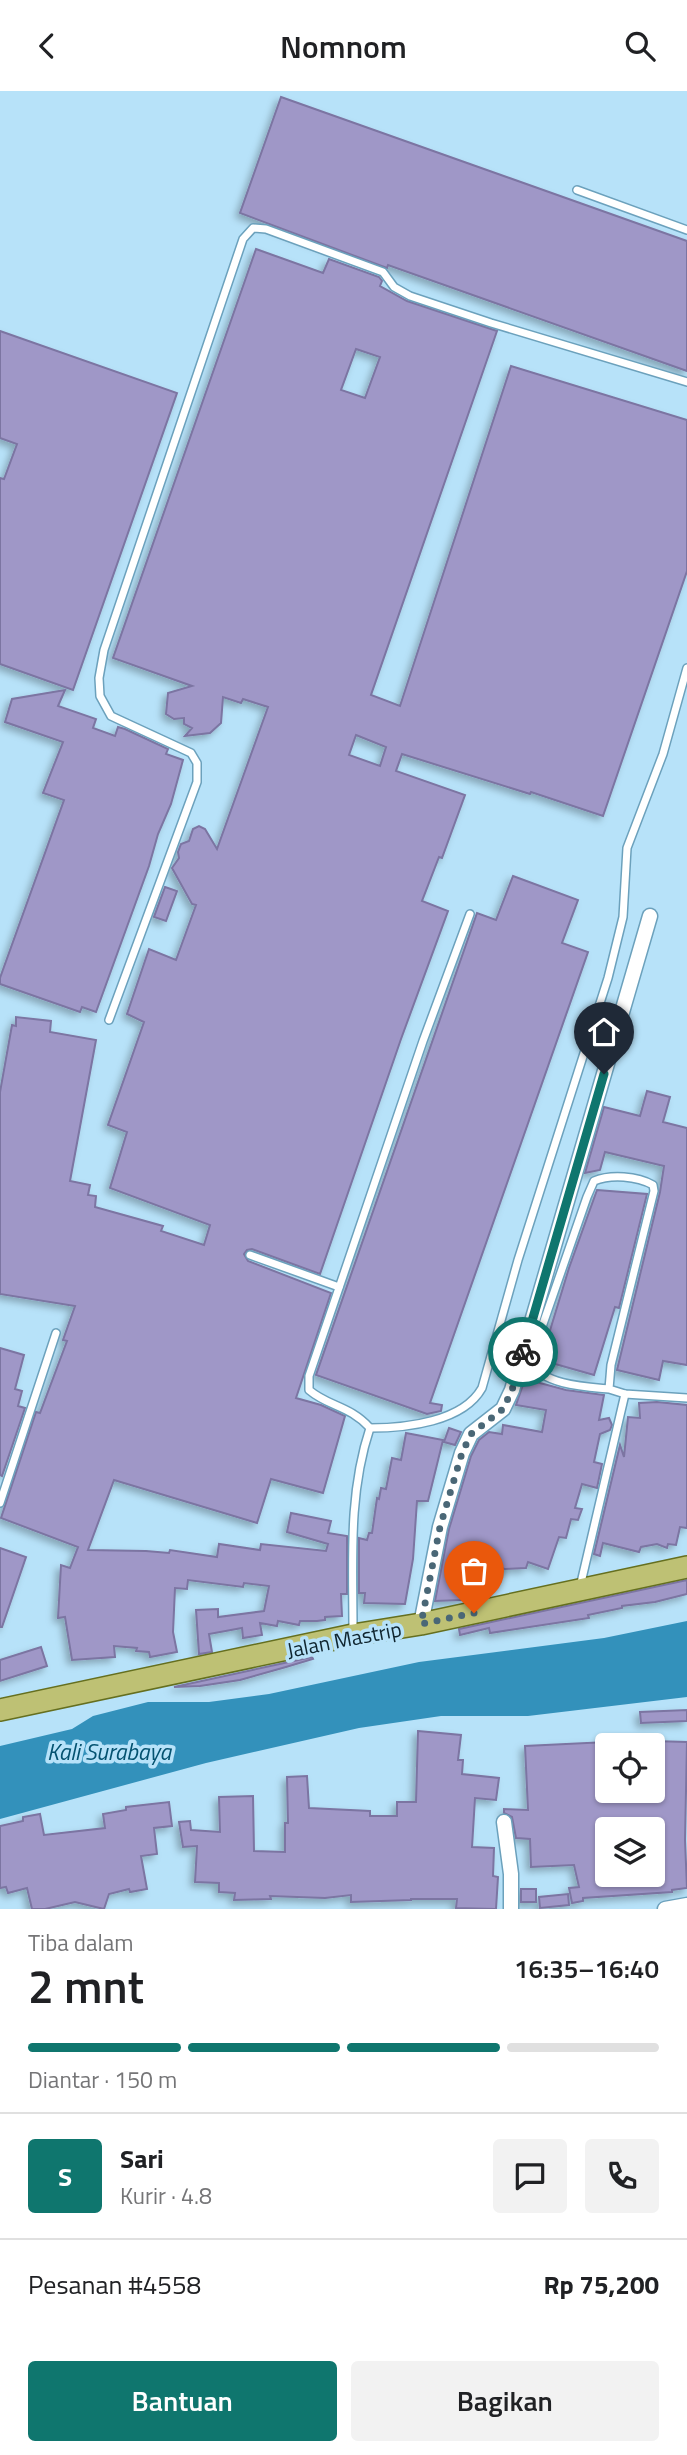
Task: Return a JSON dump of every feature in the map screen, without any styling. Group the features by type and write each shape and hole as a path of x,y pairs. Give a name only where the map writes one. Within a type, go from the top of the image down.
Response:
{"main road":[{"name":"Jalan Mastrip","path":"0,1710 687,1567"}],"street":[{"path":"421,1624 440,1527 462,1453 471,1434 503,1409 512,1390 650,916"},
{"path":"504,1822 511,1874 511,1909"},
{"path":"665,1909 687,1905"}],"lane":[{"path":"577,190 687,230"},
{"path":"109,1020 197,782 197,763 191,753 111,716 100,696 99,678 104,650 243,239 253,228 265,229 383,272 394,287 410,296 687,382"},
{"path":"470,914 423,1041 309,1376 309,1390 316,1396 353,1412 370,1428 403,1426 456,1413 475,1401 482,1388 518,1260 608,978 623,917 628,848 663,754 687,668"},
{"path":"609,1389 611,1365 654,1191 653,1185 647,1182 614,1177 594,1181 590,1189 535,1347 533,1363 542,1375 571,1384 625,1394 687,1398"},
{"path":"250,1255 339,1287"},
{"path":"0,1503 56,1333"},
{"path":"579,1591 625,1394"},
{"path":"353,1635 353,1514 360,1457 370,1428"}],"water":[{"name":"Kali Surabaya","path":"687,1621 687,1697 528,1716 441,1716 359,1728 206,1763 0,1819 0,1746 72,1729 93,1716 148,1702 209,1702 269,1694 419,1662 604,1638"}],"building":[{"path":"281,97 687,241 687,371 388,265 387,268 240,213"},
{"path":"256,249 323,273 329,259 379,277 382,281 380,286 407,301 497,331 371,695 400,706 511,366 687,420 687,571 603,816 402,754 396,771 465,795 442,858 439,857 422,901 448,911 320,1274 252,1249 244,1254 248,1261 331,1293 296,1398 345,1416 323,1493 271,1479 257,1523 114,1480 88,1550 169,1553 170,1550 217,1557 219,1544 260,1550 261,1544 326,1551 328,1544 287,1532 291,1513 331,1521 328,1533 347,1536 347,1594 341,1594 342,1616 300,1621 299,1625 278,1621 277,1626 260,1623 262,1635 243,1638 242,1628 209,1634 212,1652 199,1654 196,1610 218,1609 218,1617 264,1611 269,1586 244,1583 243,1587 188,1580 187,1589 175,1588 173,1632 177,1652 150,1657 149,1652 136,1651 137,1648 114,1646 115,1657 72,1660 65,1617 58,1618 61,1565 70,1568 78,1547 1,1518 36,1412 40,1413 67,1341 63,1340 75,1306 0,1294 0,1092 12,1025 16,1026 16,1017 51,1021 50,1032 96,1040 70,1181 90,1185 88,1195 96,1196 95,1207 163,1226 161,1231 204,1245 210,1225 110,1188 127,1132 108,1125 144,1022 127,1014 149,949 176,960 196,905 192,904 172,868 179,858 181,844 189,841 193,829 199,826 205,829 217,849 268,707 243,699 241,703 223,697 221,723 210,733 185,736 192,728 184,724 184,718 174,719 166,714 168,693 192,686 113,658","holes":["356,349 380,357 365,398 341,390","356,735 386,747 380,766 349,755"]},
{"path":"0,331 177,393 73,690 0,664 0,478 4,479 17,444 0,438"},
{"path":"65,690 58,706 96,719 93,728 115,736 118,727 125,729 168,749 166,754 183,760 171,804 96,1012 82,1007 80,1012 0,984 64,800 43,793 63,742 5,722 12,699"},
{"path":"513,876 578,900 562,943 588,952 430,1403 442,1405 441,1411 427,1414 316,1375 477,913 496,920"},
{"path":"165,887 177,891 166,921 154,917"},
{"path":"647,1091 670,1097 663,1122 687,1128 687,1365 663,1361 659,1380 617,1370 664,1166 605,1152 600,1170 585,1173 604,1107 640,1116"},
{"path":"597,1190 647,1194 619,1308 615,1307 594,1375 541,1360 569,1268"},
{"path":"0,1348 24,1355 15,1389 22,1391 18,1406 25,1408 2,1476 0,1475"},
{"path":"525,1379 566,1390 604,1395 599,1420 609,1418 612,1425 610,1430 600,1434 594,1462 602,1464 597,1488 582,1484 575,1508 582,1509 578,1520 571,1519 566,1538 559,1537 548,1569 528,1562 526,1568 505,1569 479,1564 478,1577 461,1577 462,1600 435,1601 449,1529 471,1456 479,1440 489,1432 502,1434 503,1425 542,1432 546,1410 516,1405"},
{"path":"639,1403 687,1405 687,1528 680,1527 676,1545 668,1544 667,1548 657,1544 641,1547 639,1552 603,1543 600,1556 594,1554 620,1445 624,1457 628,1417 640,1418"},
{"path":"449,1428 461,1432 455,1445 444,1442"},
{"path":"406,1433 443,1440 428,1501 417,1501 413,1559 405,1604 364,1603 365,1593 359,1593 359,1538 367,1540 369,1533 372,1533 377,1498 379,1499 381,1488 386,1489 392,1458 401,1460"},
{"path":"0,1548 26,1557 2,1627 0,1627"},
{"path":"687,1580 687,1594 622,1606 588,1615 589,1618 490,1633 489,1628 460,1635 459,1629"},
{"path":"41,1647 47,1666 0,1681 0,1660"},
{"path":"312,1657 313,1659 240,1680 174,1687"},
{"path":"687,1710 687,1721 641,1723 640,1712"},
{"path":"418,1731 461,1735 458,1760 463,1760 462,1774 499,1778 496,1800 475,1798 472,1847 494,1848 493,1876 498,1877 496,1909 456,1908 457,1899 351,1902 351,1895 325,1898 270,1896 271,1899 234,1900 235,1893 219,1892 219,1883 195,1882 197,1846 183,1847 179,1822 190,1821 191,1830 220,1832 219,1797 253,1796 254,1851 285,1852 285,1823 288,1823 287,1777 307,1776 309,1808 370,1811 370,1816 397,1816 397,1802 416,1802"},
{"path":"665,1741 687,1742 687,1888 672,1892 583,1898 583,1901 572,1903 569,1888 579,1887 574,1865 531,1867 530,1839 516,1838 512,1817 504,1813 504,1809 528,1810 525,1746 595,1743 595,1803 665,1803"},
{"path":"169,1802 172,1826 154,1828 157,1854 141,1856 147,1889 130,1892 129,1889 109,1894 104,1909 75,1902 32,1909 27,1888 8,1893 6,1887 0,1888 0,1826 40,1814 44,1835 105,1828 103,1814 126,1810 126,1807"},
{"path":"521,1889 536,1889 536,1902 521,1902"},
{"path":"568,1894 569,1905 540,1908 539,1897"}],"way so far":[{"path":"474,1613 421,1624 440,1527 462,1453 471,1434 503,1409 512,1390 523,1352"}],"route":[{"path":"523,1352 604,1074"}]}
